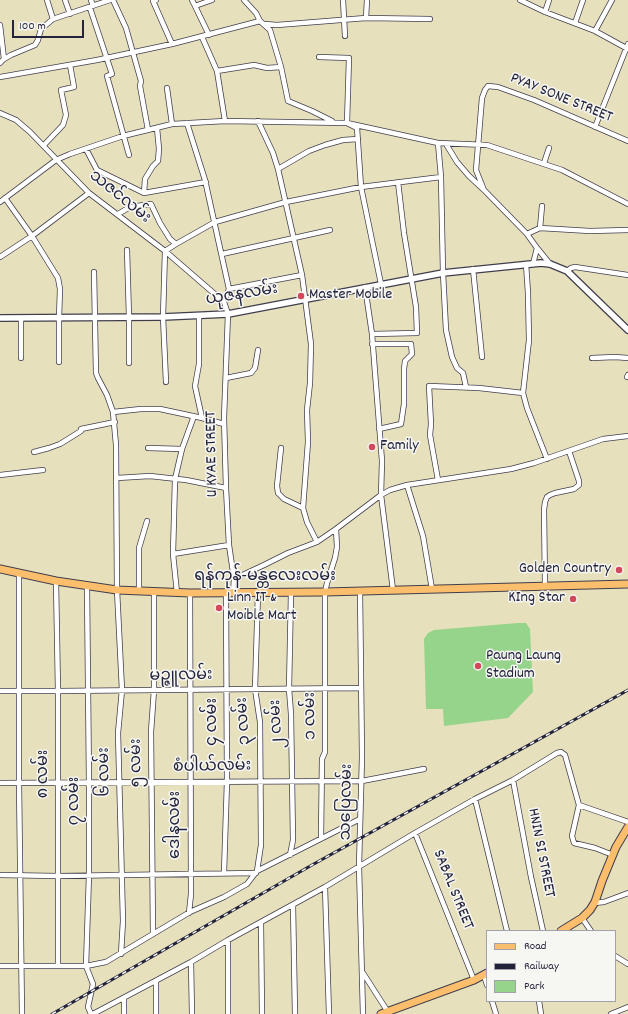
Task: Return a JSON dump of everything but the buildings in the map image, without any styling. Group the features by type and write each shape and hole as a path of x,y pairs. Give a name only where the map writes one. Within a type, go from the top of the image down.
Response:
{"main road":[{"name":"ရန်ကုန်-မန္တလေးလမ်း","path":"0,569 56,581 118,590 190,593 291,593 516,588 545,585 628,584"},
{"path":"563,930 582,918 594,903 612,855 628,827"},
{"path":"386,1013 474,980 485,974"}],"street":[{"path":"47,0 52,20"},
{"path":"65,0 70,14"},
{"path":"91,0 91,7 112,74 107,76 129,155"},
{"path":"0,63 4,59 35,45 41,29 52,20 110,0"},
{"path":"113,0 126,28 141,81 140,86 148,130"},
{"path":"156,0 153,1 172,44"},
{"path":"192,0 209,35"},
{"path":"195,6 212,0"},
{"path":"244,0 270,30 281,67 288,101 334,122"},
{"path":"342,0 345,36"},
{"path":"366,18 367,0"},
{"path":"520,0 545,12 595,31 627,47 596,127"},
{"path":"545,12 549,0"},
{"path":"574,23 583,0"},
{"path":"595,31 612,0"},
{"path":"0,77 107,58 263,23 277,25 366,18 430,19"},
{"path":"0,25 4,59"},
{"path":"202,37 217,70 225,121"},
{"path":"319,57 349,58 347,122"},
{"path":"44,145 63,125 66,115 61,90 74,87 70,65"},
{"path":"217,70 254,66 266,68 281,67"},
{"name":"PYAY SONE STREET","path":"479,144 482,98 488,86 498,87 534,100 628,141"},
{"path":"166,88 172,124"},
{"name":"သဇင်လမ်း","path":"0,113 16,120 44,145 56,160 89,193 165,251 224,302"},
{"path":"258,121 273,153 278,169 302,275 311,344 304,508 307,522 317,542"},
{"path":"0,202 56,160 123,136 172,124 258,121 347,122 438,143 479,144 493,146 562,170 628,204"},
{"path":"347,122 356,128 361,187 381,284"},
{"path":"187,123 206,182 222,254 229,289 224,302 228,314"},
{"path":"144,193 145,179 152,166 158,161 159,149 156,128"},
{"path":"278,169 309,151 325,145 343,140 358,139"},
{"path":"438,143 441,177 446,330 452,357 457,368 463,373 466,387"},
{"path":"446,144 457,162 469,176 526,234 550,264"},
{"path":"479,144 476,170 484,190"},
{"path":"544,163 549,148"},
{"path":"86,149 97,170 144,193 206,182"},
{"path":"166,382 163,317 165,251 215,222 286,202 361,187 441,177"},
{"path":"372,334 417,333 416,307 404,233 398,182"},
{"path":"0,257 32,236 89,193"},
{"path":"5,198 32,236 58,278 60,289 59,362"},
{"path":"118,214 130,207 151,204 170,239 176,244"},
{"path":"540,228 542,206"},
{"path":"526,234 540,228 590,231 628,230"},
{"path":"222,254 330,230"},
{"path":"533,264 537,248"},
{"path":"127,250 129,363"},
{"path":"526,264 529,340 523,393 527,408 547,459"},
{"name":"ယုဇနလမ်း","path":"0,318 163,317 228,314 443,273 526,264 550,264 567,271 628,330"},
{"path":"567,271 575,267 628,275"},
{"path":"473,269 482,357"},
{"name":"၆ လမ်း","path":"94,272 96,373 108,394 115,422 118,590 122,690 118,733 123,921 121,954"},
{"path":"229,289 302,275"},
{"path":"365,287 372,334 382,461 381,495 393,590"},
{"name":"U KYAE STREET","path":"228,314 224,424 229,545 234,579 230,593"},
{"path":"199,316 199,364 195,386 202,418"},
{"path":"21,318 21,358"},
{"path":"372,344 411,344 412,354 405,361 404,404 401,424 379,429"},
{"path":"226,378 251,373 255,368 258,350"},
{"path":"592,358 628,358"},
{"path":"438,480 430,435 431,424 429,386 466,387 523,393"},
{"path":"113,412 150,409 194,416 224,424"},
{"path":"177,592 173,554 175,479 182,449 194,416"},
{"path":"34,452 60,444 81,430 81,428 115,422"},
{"path":"234,579 288,552 317,542 390,490 408,485 511,469 547,459 603,440 628,436"},
{"path":"148,448 182,449"},
{"path":"281,448 277,486 278,493 284,499 304,508"},
{"path":"545,585 545,502 550,495 574,489 579,484 569,451"},
{"path":"0,475 43,470"},
{"path":"116,478 150,476 226,488"},
{"path":"408,485 423,536 432,589"},
{"path":"139,591 139,548 146,521"},
{"name":"၁ လမ်း","path":"321,838 322,759 326,752 326,592 337,547 336,529"},
{"path":"173,554 229,545"},
{"path":"19,573 19,783 22,1014"},
{"name":"၈ လမ်း","path":"56,581 58,691 58,966"},
{"name":"၇ လမ်း","path":"87,586 89,690 89,875 86,966 93,984 88,1007 92,1014"},
{"name":"၅ လမ်း","path":"153,934 151,732 154,690 154,591"},
{"name":"သပြေလမ်း","path":"360,591 362,781 359,866 363,1014"},
{"name":"ဒေါနလမ်း","path":"189,913 191,894 190,593"},
{"name":"၄ လမ်း","path":"224,873 230,593"},
{"name":"၃ လမ်း","path":"256,872 261,845 260,722 255,689 258,593"},
{"name":"၂ လမ်း","path":"290,855 293,840 292,714 289,689 291,593"},
{"name":"မဉ္ဇူလမ်း","path":"0,691 361,688"},
{"path":"92,1014 156,981 261,923 325,887 415,833 475,799 513,780 557,753 562,752 564,755 579,805 572,836 574,843 595,848 612,855"},
{"name":"စံပါယ်လမ်း","path":"0,783 260,780 362,781 424,769"},
{"name":"HNIN SI STREET","path":"513,780 530,877 544,930"},
{"path":"475,799 507,930"},
{"path":"579,805 628,822"},
{"path":"0,875 153,875 256,872 360,819"},
{"name":"SABAL STREET","path":"415,833 474,980"},
{"path":"0,966 86,966 102,964 189,913 224,897 247,884 256,872"},
{"path":"325,887 329,1014"},
{"path":"594,903 604,902 628,893"},
{"path":"293,905 295,1014"},
{"path":"582,918 590,930"},
{"path":"261,923 262,1014"},
{"path":"228,940 228,1014"},
{"path":"616,957 628,964"},
{"path":"191,962 192,1014"},
{"path":"363,973 386,1013"},
{"path":"156,981 156,1014"},
{"path":"124,998 124,1014"},
{"path":"492,1002 496,1014"},
{"path":"539,1002 541,1014"},
{"path":"611,1014 628,1007"}],"green space":[{"name":"Paung Laung Stadium","path":"526,623 530,629 533,692 508,718 444,726 443,709 426,709 424,639 428,633 434,630"}],"railway":[{"path":"52,1014 312,865 628,690"}],"place":[{"name":"Master Mobile","path":"301,296"},
{"name":"Family","path":"372,447"},
{"name":"Golden Country","path":"619,570"},
{"name":"KIng Star","path":"573,599"},
{"name":"Linn IT & Moible Mart","path":"219,608"},
{"name":"Paung Laung Stadium","path":"478,666"}]}
